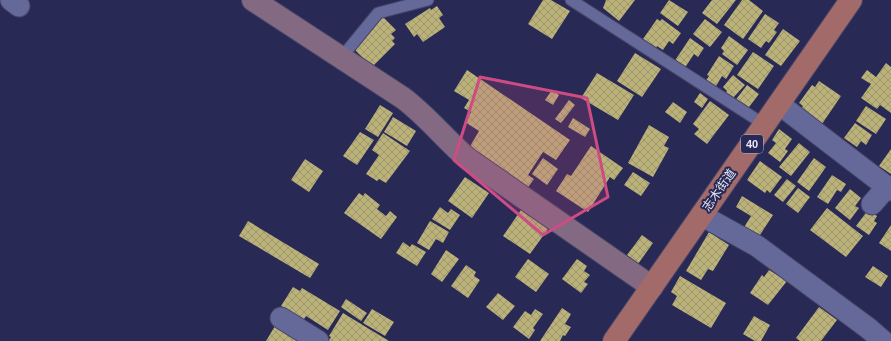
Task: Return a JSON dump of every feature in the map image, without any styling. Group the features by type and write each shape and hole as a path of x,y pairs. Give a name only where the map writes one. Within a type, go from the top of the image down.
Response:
{"main road":[{"name":"志木街道","path":"614,341 851,0"}],"street":[{"path":"253,0 417,108 450,143 468,159 652,287"},
{"path":"779,104 889,189 872,204"},
{"path":"701,215 757,246 868,328 883,341"},
{"path":"281,318 318,341"}],"lane":[{"path":"341,58 378,14 428,0"},
{"path":"571,0 584,3 765,125"}],"highlighted area":[{"path":"480,77 587,98 608,197 543,235 454,160"}],"building":[{"path":"543,0 551,0 570,11 552,39 528,24"},
{"path":"606,0 635,0 619,21 603,8"},
{"path":"669,0 688,12 678,26 660,13"},
{"path":"712,0 736,0 717,24 702,13"},
{"path":"742,0 749,0 763,11 743,39 724,25"},
{"path":"437,6 443,15 439,18 445,27 423,42 417,34 414,37 405,24 430,8 431,10"},
{"path":"765,14 779,23 774,30 777,32 769,43 766,41 761,48 748,39"},
{"path":"382,16 396,30 391,34 395,38 392,41 395,44 372,67 355,50 358,47 355,43"},
{"path":"657,19 660,21 662,19 681,33 673,44 669,41 663,50 657,46 656,48 643,39"},
{"path":"705,19 722,32 710,47 693,34"},
{"path":"783,29 800,41 781,66 765,55"},
{"path":"729,36 748,50 737,65 722,54 724,51 721,48"},
{"path":"690,38 704,48 698,57 694,54 684,69 674,62"},
{"path":"753,52 774,66 758,89 737,75"},
{"path":"635,53 661,69 642,97 617,81"},
{"path":"719,56 734,66 726,79 722,76 715,88 705,82 709,76 707,75"},
{"path":"886,63 891,67 891,113 880,105 877,109 861,98 871,84 861,78 867,70 876,77"},
{"path":"467,70 570,140 556,160 543,152 528,175 534,179 526,190 469,148 479,131 465,122 471,112 464,108 469,100 454,91"},
{"path":"597,73 634,95 618,120 581,98"},
{"path":"733,75 745,85 731,100 725,94 727,91 723,87"},
{"path":"819,81 841,96 822,124 800,110 803,106 799,103 812,85 815,87"},
{"path":"747,85 759,94 746,111 734,102"},
{"path":"552,90 559,95 553,105 545,100"},
{"path":"700,93 708,99 702,108 694,102"},
{"path":"569,100 575,105 561,123 555,119"},
{"path":"710,101 729,115 707,144 694,134 699,129 693,124"},
{"path":"673,102 687,112 680,123 665,112"},
{"path":"380,105 393,113 378,137 365,129"},
{"path":"866,106 886,119 876,134 856,121"},
{"path":"393,117 416,131 407,146 384,132"},
{"path":"573,118 590,129 585,137 568,127"},
{"path":"855,123 872,135 866,145 861,141 857,147 844,138"},
{"path":"649,125 669,137 664,146 669,148 653,177 628,163"},
{"path":"779,129 792,139 785,149 788,151 780,162 768,153 776,143 772,140"},
{"path":"360,132 374,140 357,165 343,156"},
{"path":"383,133 410,151 386,183 379,179 377,181 366,174 379,155 372,150"},
{"path":"799,143 810,152 791,176 779,167"},
{"path":"591,146 623,168 614,180 610,177 588,212 556,191 567,174 571,176"},
{"path":"891,149 891,174 879,166"},
{"path":"543,158 558,169 547,185 532,174"},
{"path":"814,158 826,167 809,191 797,182"},
{"path":"305,159 323,171 309,192 291,180"},
{"path":"760,161 782,177 770,193 767,190 765,193 747,180"},
{"path":"633,172 650,183 641,196 624,185"},
{"path":"832,175 846,184 841,192 837,190 828,204 817,197"},
{"path":"465,177 489,193 472,218 448,201"},
{"path":"787,179 796,186 783,202 774,195"},
{"path":"798,188 810,197 798,213 786,204"},
{"path":"850,189 861,198 855,206 859,208 850,220 835,208"},
{"path":"359,193 363,196 365,193 380,205 377,209 386,216 390,211 397,217 381,239 344,213"},
{"path":"742,196 773,215 758,238 743,229 751,216 736,207"},
{"path":"440,207 448,213 451,209 460,215 450,230 432,219"},
{"path":"827,208 863,236 846,257 810,230"},
{"path":"521,210 548,229 530,254 503,236"},
{"path":"868,210 877,216 874,221 877,223 869,235 856,226"},
{"path":"248,221 319,264 310,278 239,236"},
{"path":"430,221 449,232 443,243 436,239 429,250 417,243"},
{"path":"891,225 891,251 879,243"},
{"path":"709,232 729,245 713,271 708,269 701,280 686,271"},
{"path":"642,235 653,243 638,264 627,255"},
{"path":"403,242 410,247 412,244 426,252 417,266 396,253"},
{"path":"446,250 459,259 442,282 431,274"},
{"path":"528,259 549,274 536,292 515,277"},
{"path":"577,259 587,266 584,271 590,275 584,282 588,284 581,293 562,279"},
{"path":"466,265 476,272 474,276 480,280 468,298 451,286"},
{"path":"873,266 888,276 881,287 865,277"},
{"path":"769,270 787,281 768,305 750,293 762,275 764,277"},
{"path":"680,276 726,303 711,328 672,305 677,296 671,292"},
{"path":"293,287 300,291 302,288 340,311 328,330 306,316 300,325 287,310 281,306"},
{"path":"498,293 515,306 503,320 486,307"},
{"path":"346,299 367,313 361,321 341,307"},
{"path":"819,307 837,320 821,341 800,341 796,338"},
{"path":"562,308 571,314 565,324 571,327 565,336 563,335 560,341 540,341"},
{"path":"372,309 394,322 385,336 363,323"},
{"path":"535,309 543,314 533,328 535,330 529,339 513,327 525,311 531,315"},
{"path":"343,313 389,341 328,341 331,337 329,336"},
{"path":"754,316 770,325 761,341 755,341 743,334"},
{"path":"275,326 305,341 266,341"}]}
